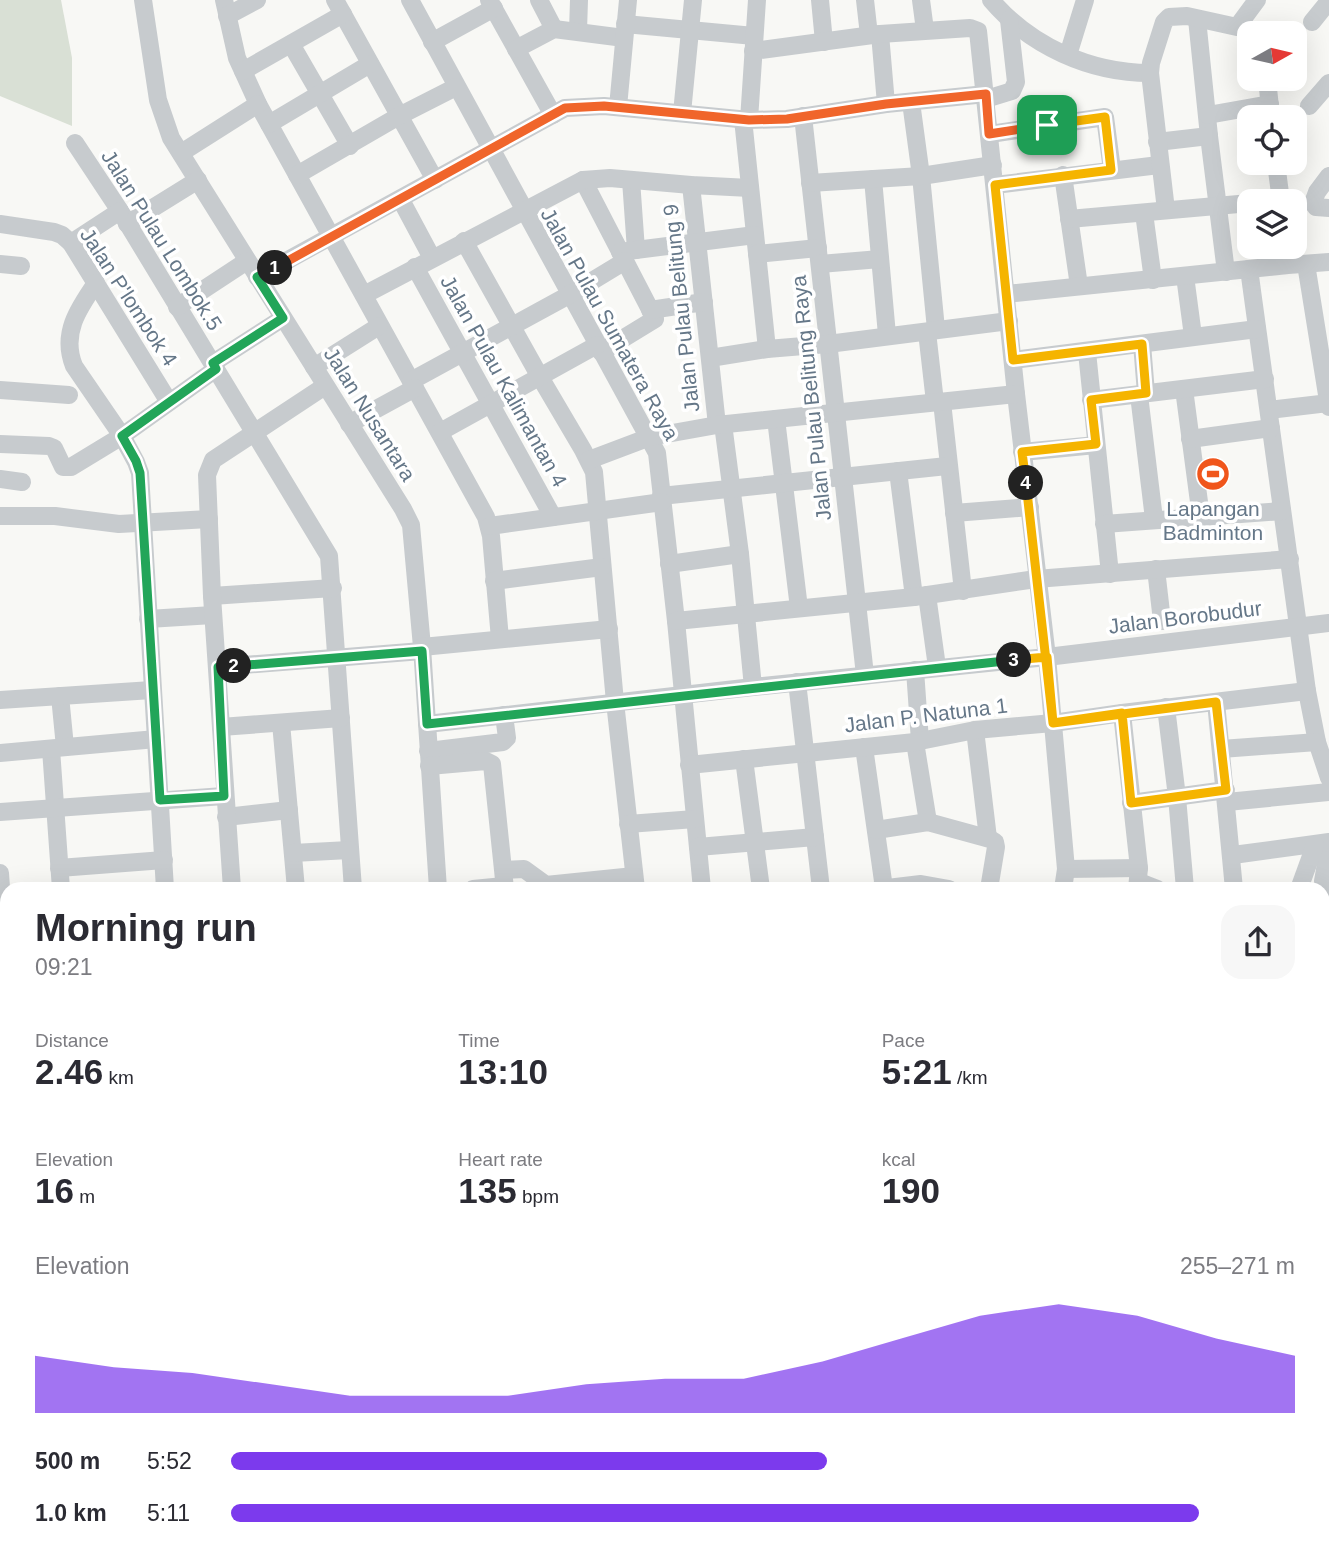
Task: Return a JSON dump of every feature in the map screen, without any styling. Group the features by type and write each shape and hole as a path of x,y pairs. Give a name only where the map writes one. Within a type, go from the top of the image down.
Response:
{"street":[{"name":"Jalan Nusantara","path":"142,0 160,111 171,138 411,525 437,882"},
{"path":"257,0 225,8 230,36 243,71 258,104 490,526 500,639"},
{"name":"Jalan Pulau Sumatera Raya","path":"410,0 522,210 650,437 659,463 701,882"},
{"path":"539,0 554,29"},
{"path":"578,31 579,0"},
{"path":"618,107 628,0"},
{"path":"682,113 693,0"},
{"path":"757,0 746,120 750,188 767,349"},
{"path":"820,0 824,42"},
{"path":"865,0 875,35 886,104"},
{"path":"920,0 925,30"},
{"path":"1068,55 1085,0"},
{"path":"1197,0 1192,18 1208,115 1226,272"},
{"path":"1166,210 1150,73 1164,22 1169,17 1192,18 1237,27 1257,0"},
{"path":"1312,22 1329,1"},
{"path":"432,42 492,4 553,115"},
{"path":"243,71 291,44 339,7 435,180"},
{"path":"1001,8 1041,44 1114,71 1150,73"},
{"path":"257,277 565,108 618,107 746,120 803,116 886,104 986,97 1012,90 1014,88 1001,8"},
{"path":"516,49 554,29 690,31 754,44 824,42 925,30 974,28 978,31 1022,452 1047,657 1066,869 1064,882"},
{"path":"291,44 350,146"},
{"path":"269,124 370,64"},
{"path":"1309,106 1329,83"},
{"path":"297,175 456,87"},
{"path":"911,102 921,176 938,402 964,591"},
{"path":"181,153 258,104"},
{"path":"1208,115 1237,113"},
{"name":"Jalan Pulau Belitung Raya","path":"803,116 866,675"},
{"path":"989,134 1105,117 1111,170"},
{"path":"1157,142 1209,136"},
{"name":"Jalan Pulau Lombok.5","path":"75,144 329,556 352,882"},
{"path":"810,183 921,176 993,165"},
{"path":"995,185 1159,165"},
{"path":"1063,175 1079,286"},
{"path":"1329,176 1317,192 1313,203 1316,207 1329,208"},
{"path":"364,295 583,180 610,178 750,188"},
{"path":"873,179 887,335"},
{"path":"71,243 198,180"},
{"path":"583,180 627,254 652,314"},
{"path":"627,254 631,180"},
{"name":"Jalan Pulau Belitung 9","path":"691,185 710,358 740,554 753,687"},
{"path":"401,200 432,258"},
{"path":"1069,219 1237,204"},
{"path":"1144,213 1153,280"},
{"name":"Jalan P'lombok 4","path":"0,224 54,232 71,243 169,402"},
{"path":"349,424 463,353 569,295 627,254 696,241 755,235"},
{"path":"464,241 594,472 635,882"},
{"path":"757,254 880,259"},
{"path":"177,307 247,261"},
{"path":"1006,294 1329,262"},
{"path":"0,264 21,266"},
{"path":"1190,439 1329,405 1306,264"},
{"name":"Jalan Pulau Kalimantan 4","path":"415,267 553,517"},
{"path":"1249,269 1307,691 1317,742 1329,778"},
{"path":"1185,276 1193,336"},
{"path":"96,283 72,324 70,357 122,436 140,473 165,882"},
{"path":"440,432 599,348 652,314 704,302"},
{"path":"0,444 49,446 54,448 60,463 67,468 122,436 283,318"},
{"path":"710,358 1009,321"},
{"path":"314,368 379,326"},
{"path":"1013,360 1257,329"},
{"path":"1142,344 1142,394 1154,519"},
{"path":"1087,352 1110,574"},
{"path":"1091,400 1265,379"},
{"path":"231,882 213,615 207,475 209,466 224,452 325,386"},
{"path":"1184,389 1201,517"},
{"path":"0,390 69,395"},
{"path":"589,460 650,437 720,424 1016,394"},
{"path":"776,419 799,608"},
{"path":"1022,452 1096,444"},
{"path":"490,526 597,512 731,487 947,466"},
{"path":"898,471 937,667"},
{"path":"0,479 22,482"},
{"path":"954,513 1030,507"},
{"path":"1104,524 1282,511"},
{"path":"0,516 55,516 104,524 209,519"},
{"path":"669,564 740,554"},
{"path":"676,621 964,591 1036,579 1290,559"},
{"path":"494,581 602,567"},
{"path":"1156,569 1162,621"},
{"path":"212,596 333,588"},
{"path":"148,620 213,615"},
{"name":"Jalan Borobudur","path":"427,724 1047,657 1329,623"},
{"path":"218,667 337,659 609,629"},
{"path":"915,670 918,742 928,822"},
{"path":"797,682 820,882"},
{"path":"0,700 152,690"},
{"name":"Jalan P. Natuna 1","path":"689,765 918,742 975,730 1053,723 1307,691"},
{"path":"60,696 56,808 61,882"},
{"path":"1216,702 1234,882"},
{"path":"1166,708 1184,882"},
{"path":"1066,869 1138,880 1122,713"},
{"path":"428,759 503,742 507,738 504,715"},
{"path":"221,727 341,719"},
{"path":"281,723 295,882"},
{"path":"975,730 988,838"},
{"path":"0,753 156,739"},
{"path":"1222,750 1317,742"},
{"path":"864,747 883,882"},
{"path":"428,759 486,761 492,764 504,882 523,869 533,873 541,882"},
{"path":"744,759 760,882"},
{"path":"1131,803 1177,797 1329,792"},
{"path":"0,812 224,796"},
{"path":"226,817 289,810"},
{"path":"628,824 695,819"},
{"path":"876,830 928,822 988,838 995,842 996,847 990,882"},
{"path":"698,848 815,836"},
{"path":"1233,855 1324,845"},
{"path":"1303,882 1324,845"},
{"path":"1324,845 1324,882"},
{"path":"293,853 349,850"},
{"path":"60,868 164,860"}],"shaded area":[{"path":"0,0 61,0 72,58 72,126 0,96"},
{"name":"Lapangan Badminton","path":"1219,457 1223,489 1207,490 1203,459"}],"place":[{"name":"Lapangan Badminton","path":"1213,474"}],"route":[{"path":"1047,125 989,134 986,94 770,120 604,106 565,108 257,277 283,318 213,363 216,369 122,436 140,473 160,800 224,796 218,667 422,651 427,724 1047,657 1053,723 1122,713 1216,702 1226,790 1131,803 1122,713 1053,723 1047,657 1036,579 1030,507 1022,452 1096,444 1091,400 1146,393 1142,344 1013,360 995,185 1111,170 1105,117 1047,125"}]}
